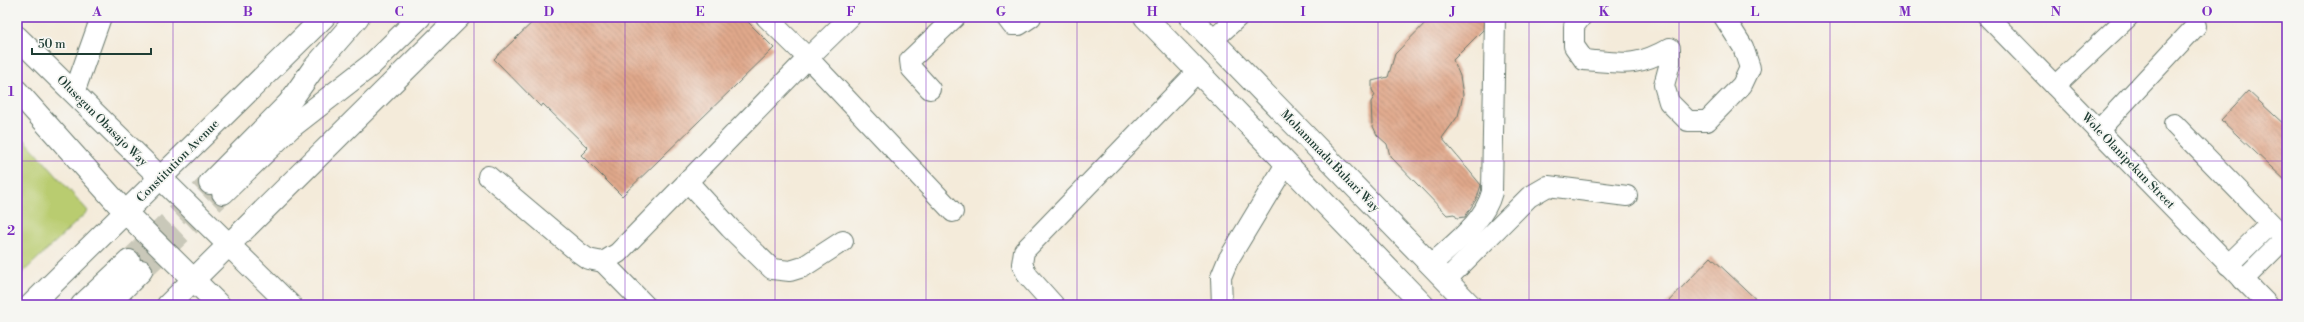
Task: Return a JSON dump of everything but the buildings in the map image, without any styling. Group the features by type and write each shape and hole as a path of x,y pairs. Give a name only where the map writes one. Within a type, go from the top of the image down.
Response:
{"main road":[{"name":"Constitution Avenue","path":"32,305 324,17"},
{"path":"358,17 313,69 289,103 217,188 290,128 371,65 420,17"},
{"path":"168,305 231,245 458,17"},
{"path":"1145,17 1423,305"},
{"name":"Mohammadu Buhari Way","path":"1190,17 1470,305"},
{"name":"Olusegun Obasajo Way","path":"17,37 161,179 231,245 290,305"},
{"path":"1216,90 1240,68"},
{"path":"17,92 126,213 219,305"},
{"path":"82,305 135,266 106,305"}],"street":[{"path":"74,93 101,17"},
{"path":"766,17 808,58 953,212"},
{"path":"603,262 618,253 687,181 850,17"},
{"path":"930,89 911,68 910,60 955,17"},
{"path":"1006,17 1012,25 1019,25 1031,17"},
{"path":"1213,40 1238,17"},
{"path":"1438,273 1482,216 1492,192 1496,17"},
{"path":"1581,17 1574,26 1574,46 1584,60 1633,64 1654,57 1670,48 1670,63 1664,85 1670,102 1688,121 1707,121 1742,85 1750,68 1744,47 1724,17"},
{"name":"Wole Olanipekun Street","path":"1988,17 2268,305"},
{"path":"2055,86 2128,17"},
{"path":"2098,131 2196,26"},
{"path":"1054,305 1028,276 1022,264 1024,251 1198,71"},
{"path":"2174,124 2286,239 2243,280"},
{"path":"1222,305 1221,277 1228,260 1286,164"},
{"path":"488,176 578,252 588,259 603,262 645,305"},
{"path":"687,181 730,228 772,269 790,271 803,267 843,241"},
{"path":"1438,273 1529,198 1548,186 1627,196"},
{"path":"2228,265 2270,224"}],"green space":[{"path":"17,131 88,211 17,278"}],"tunnel":[{"path":"129,261 210,183"},
{"path":"141,271 223,193"}]}
